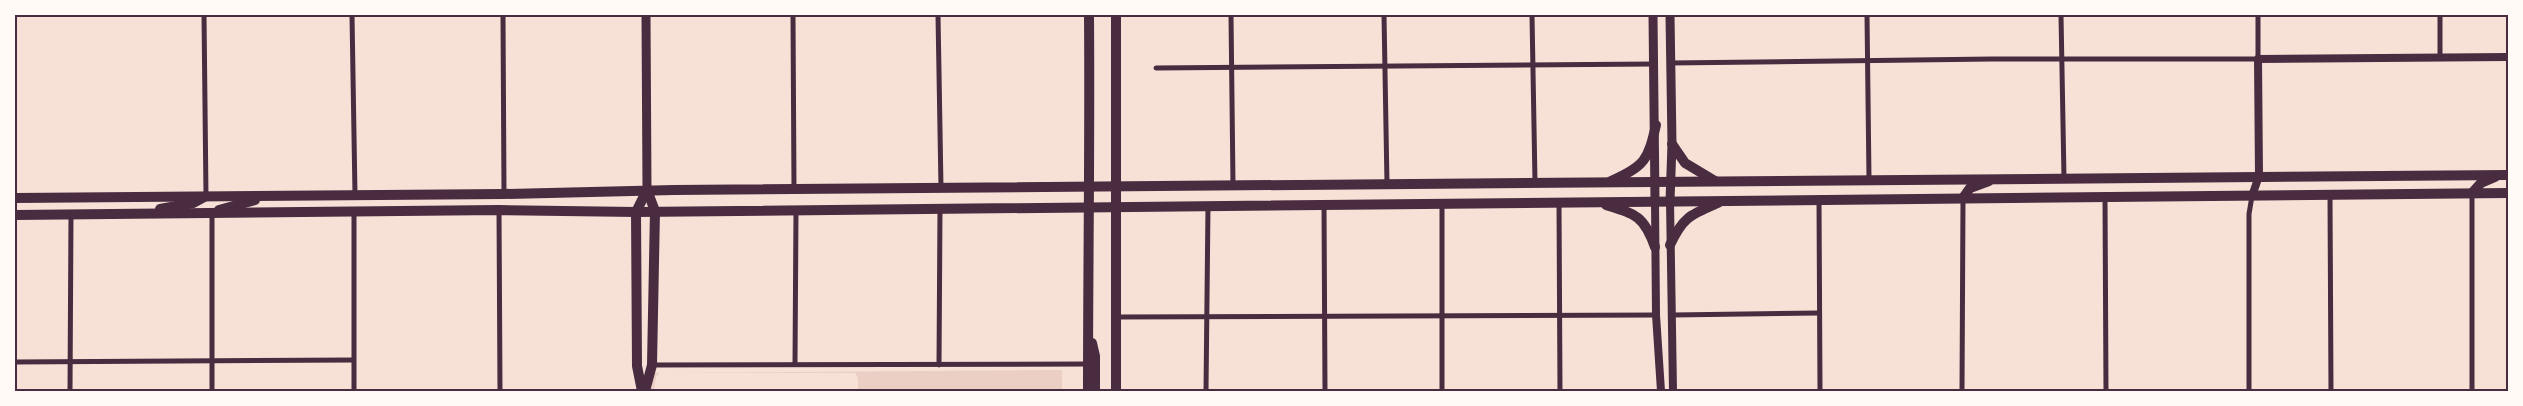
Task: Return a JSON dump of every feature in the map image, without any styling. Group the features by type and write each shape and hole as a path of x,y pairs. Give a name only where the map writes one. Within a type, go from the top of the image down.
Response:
{"main road":[{"path":"644,391 652,365 655,211 647,190 646,15"},
{"path":"1088,391 1089,15"},
{"path":"1116,15 1118,317 1116,391"},
{"path":"1653,15 1656,126 1655,200"},
{"path":"1670,15 1672,144 1670,201"},
{"path":"1607,182 1628,173 1650,153 1656,126"},
{"path":"1672,144 1685,163 1716,182"},
{"path":"15,198 504,194 647,190 2505,175"},
{"path":"2472,193 2481,183 2505,175"},
{"path":"1962,198 1970,188 1997,178"},
{"path":"644,391 637,366 636,212 647,190"},
{"path":"15,214 500,210 636,212 2508,192"},
{"path":"122,214 193,203 206,196"},
{"path":"212,213 233,205 268,196"},
{"path":"15,209 29,207 33,198"},
{"path":"1670,245 1679,226 1687,218 1723,200"},
{"path":"1598,202 1638,216 1648,228 1655,247"},
{"path":"1088,330 1095,356 1095,391"}],"street":[{"path":"204,15 206,196"},
{"path":"352,15 355,195"},
{"path":"503,15 504,194"},
{"path":"792,15 794,189"},
{"path":"938,15 941,188"},
{"path":"1231,15 1234,185"},
{"path":"1384,15 1387,184"},
{"path":"1532,15 1535,182"},
{"path":"1867,15 1869,179"},
{"path":"2061,15 2064,178"},
{"path":"2249,391 2249,214 2258,176 2258,15"},
{"path":"2440,15 2440,58"},
{"path":"1670,63 2061,58 2258,60 2508,58"},
{"path":"1156,68 1654,64"},
{"path":"2472,193 2472,391"},
{"path":"2330,195 2331,391"},
{"path":"2105,197 2106,391"},
{"path":"1962,198 1962,391"},
{"path":"1655,200 1656,315 1661,391"},
{"path":"1819,200 1820,391"},
{"path":"1670,201 1673,391"},
{"path":"1559,202 1560,391"},
{"path":"1442,203 1442,391"},
{"path":"1206,391 1208,205"},
{"path":"1324,205 1325,391"},
{"path":"940,208 940,365"},
{"path":"500,210 500,391"},
{"path":"795,364 796,210"},
{"path":"354,212 354,391"},
{"path":"212,213 212,391"},
{"path":"70,391 71,214"},
{"path":"1673,314 1819,313"},
{"path":"1118,317 1656,315"},
{"path":"15,362 354,360"},
{"path":"652,365 1088,364"}],"shaded area":[{"path":"1062,370 1062,391 858,391 858,378 855,373 660,373 656,377 654,391 650,391 655,373"}]}
